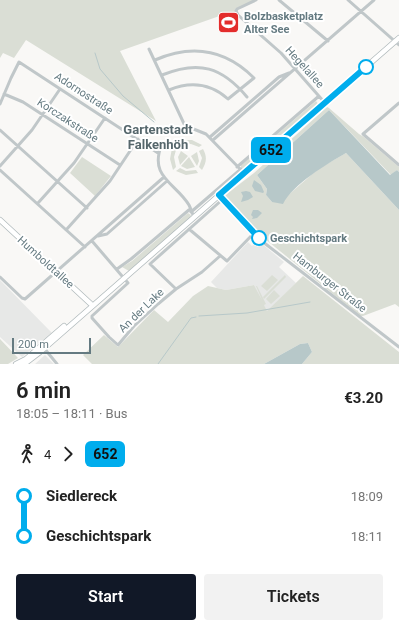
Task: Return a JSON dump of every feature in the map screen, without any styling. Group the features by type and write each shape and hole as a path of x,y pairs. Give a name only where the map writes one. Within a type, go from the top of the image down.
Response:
{"main road":[{"path":"23,364 44,348 100,295 109,291 160,246 192,213 219,195 241,170 398,42"},
{"name":"Humboldtallee","path":"0,220 92,304"},
{"path":"16,364 26,359 92,304"}],"street":[{"name":"Hegelallee","path":"256,0 237,9 237,16 275,47 325,103"},
{"path":"279,0 328,41"},
{"path":"348,0 398,42"},
{"path":"213,140 374,0"},
{"path":"150,49 186,128"},
{"path":"155,60 183,51 197,51 217,54 236,63 254,78 228,99 216,90 202,85 184,85 169,90"},
{"name":"Adornostraße","path":"4,94 10,78 19,62 158,152"},
{"path":"162,75 180,68 201,68 223,75 235,82 247,97"},
{"path":"210,137 279,77 291,73"},
{"path":"0,166 19,146 43,115 60,89"},
{"path":"0,104 4,94"},
{"name":"Korczakstraße","path":"4,94 18,99 120,165"},
{"path":"117,269 192,213 241,170 319,96"},
{"path":"399,103 363,134 399,165"},
{"path":"395,106 399,110"},
{"path":"38,203 74,163 105,118"},
{"path":"178,130 186,128 199,130 210,137 241,170"},
{"path":"0,130 87,208"},
{"path":"66,230 107,185 138,139"},
{"path":"162,144 158,152 158,164 164,177 189,206 192,213"},
{"path":"0,170 85,247"},
{"path":"0,277 22,298 25,299 164,177"},
{"path":"98,236 107,234 167,181"},
{"name":"Hamburger Straße","path":"219,195 254,233 273,250 399,347"},
{"path":"160,246 164,251 224,199"},
{"path":"189,229 227,262 254,233"},
{"path":"92,240 124,277"},
{"name":"An der Lake","path":"164,251 150,264 176,289"},
{"name":"An der Lake","path":"124,277 128,282 92,316 92,318 109,337 118,345 134,326 154,307 176,289 202,272 220,256"},
{"path":"44,348 57,364"}],"shaded area":[{"path":"0,0 256,0 235,9 235,14 233,16 228,13 120,51 156,121 26,40 14,58 3,53 0,58"},
{"name":"Bolzbasketplatz Alter See","path":"227,16 238,25 233,30 223,21"},
{"path":"316,101 319,105 245,170 241,168 241,165"},
{"path":"327,107 399,167 399,172 397,170 391,175 329,110 257,175 267,189 266,195 272,202 286,197 318,169 346,153 399,210 399,307 395,304 360,316 254,230 224,196 254,173"},
{"path":"329,110 390,175 397,170 399,172 399,210 346,153 302,182 294,189 283,204 272,202 266,195 267,189 257,175"},
{"path":"192,140 202,145 199,147 191,144 182,145 181,141"},
{"path":"172,148 176,150 174,157 176,167 173,170 170,159"},
{"path":"203,149 206,159 202,170 199,167 202,158 199,151"},
{"path":"181,151 188,156 180,165 178,157"},
{"path":"197,152 199,161 197,166 191,156"},
{"path":"82,157 111,176 95,196 70,173"},
{"path":"189,157 195,167 187,169 181,166"},
{"path":"180,168 186,171 196,170 198,173 186,175 176,171"},
{"path":"254,180 261,185 264,192 263,193 255,191 252,186"},
{"path":"241,192 250,192 253,197 241,202 243,196"},
{"path":"253,210 258,210 262,213 257,218 252,219 253,217 251,215"},
{"path":"188,213 191,215 189,219 129,271 122,267 132,261"},
{"path":"248,242 252,246 258,247 261,243 284,262 279,267 296,283 267,312 254,285 226,290 217,288 211,282"},
{"path":"272,275 278,280 267,291 261,286"},
{"path":"285,275 286,277 264,299 263,297"},
{"path":"303,276 399,352 399,364 302,364 312,352 308,343 300,344 264,364 92,364 83,355 104,335 118,347 154,310 168,322 193,296 208,286 226,290 254,285 262,300 257,286 266,304 264,305 267,311"},
{"path":"0,280 52,333 22,357 0,337"},
{"path":"274,290 280,296 271,304 266,299"},
{"path":"0,339 18,358 8,364 0,364"},
{"path":"308,343 312,352 302,364 264,364 300,344"},
{"path":"45,355 54,364 35,364"}],"waterway":[{"path":"95,53 100,69 123,96 154,122"},
{"path":"199,316 247,313 310,302"},
{"path":"158,364 191,318 196,317"}],"bus line":[{"name":"652","path":"259,238 219,195 366,67"}],"place":[{"name":"Bolzbasketplatz Alter See","path":"229,22"},
{"name":"Geschichtspark","path":"259,238"}],"district":[{"name":"Gartenstadt Falkenhöh","path":"158,136"}]}
